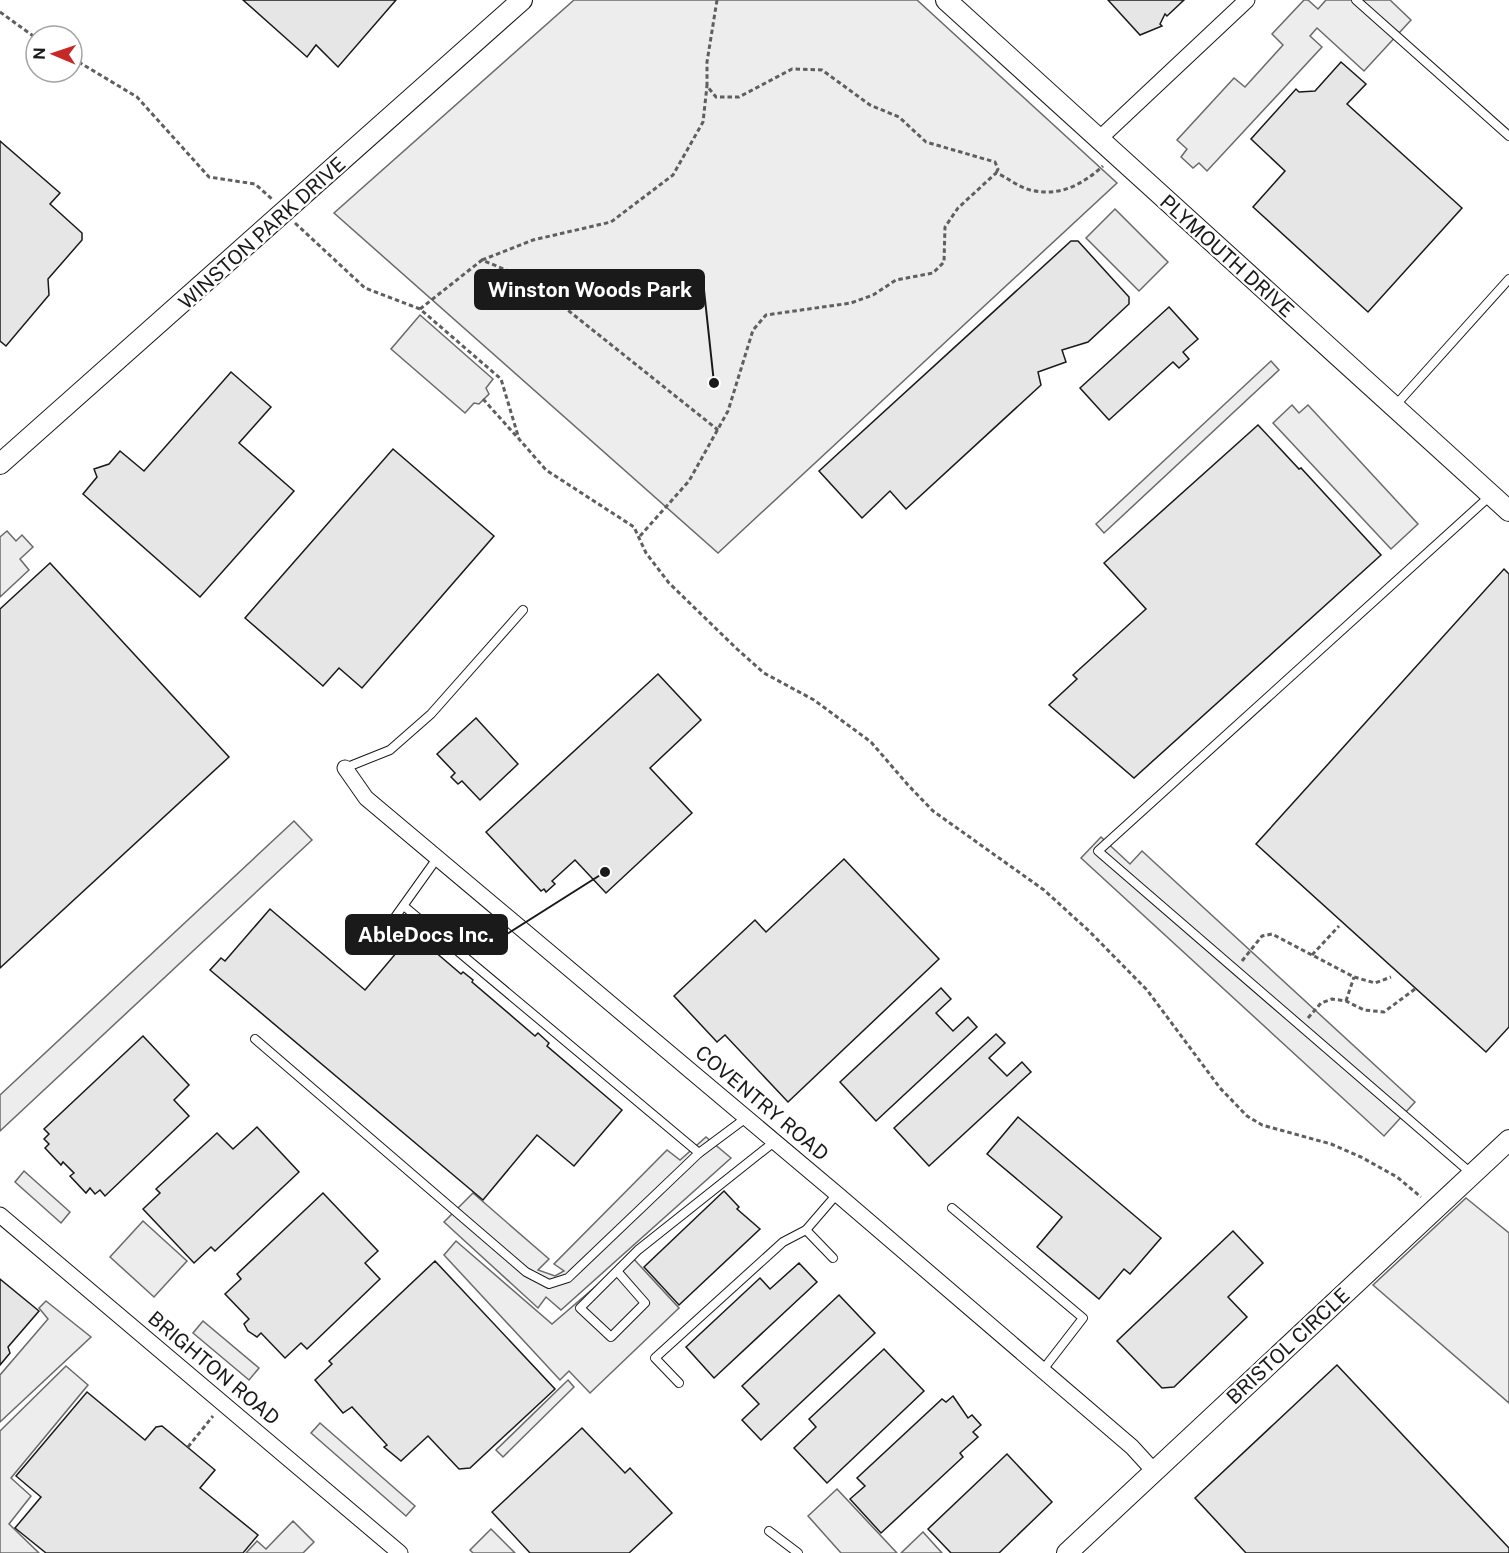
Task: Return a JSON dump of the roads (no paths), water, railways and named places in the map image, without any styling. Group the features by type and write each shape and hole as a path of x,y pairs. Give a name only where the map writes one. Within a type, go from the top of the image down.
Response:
{"street":[{"name":"WINSTON PARK DRIVE","path":"0,464 522,0"},
{"name":"PLYMOUTH DRIVE","path":"946,0 1509,511"},
{"path":"1098,140 1247,0"},
{"name":"COVENTRY ROAD","path":"345,768 366,798 837,1194 1132,1447 1153,1470"},
{"name":"BRISTOL CIRCLE","path":"1067,1553 1153,1470 1509,1140"},
{"name":"BRIGHTON ROAD","path":"0,1215 400,1553"}],"lane":[{"path":"1356,0 1509,136"},
{"path":"1393,407 1509,279"},
{"path":"1472,1174 1098,850 1491,495"},
{"path":"345,768 390,750 431,714 523,610"},
{"path":"383,934 405,907 438,857"},
{"path":"405,907 699,1153"},
{"path":"255,1039 526,1272 549,1284 568,1278 699,1153 746,1118"},
{"path":"617,1270 645,1303 611,1337 580,1308 617,1270 638,1250 774,1142"},
{"path":"679,1383 655,1358 783,1242 806,1230 837,1194"},
{"path":"952,1208 1083,1318 1042,1371"},
{"path":"806,1230 833,1258"},
{"path":"769,1531 798,1553"}],"place":[{"name":"Winston Woods Park","path":"714,383"},
{"name":"AbleDocs Inc.","path":"605,872"}]}
